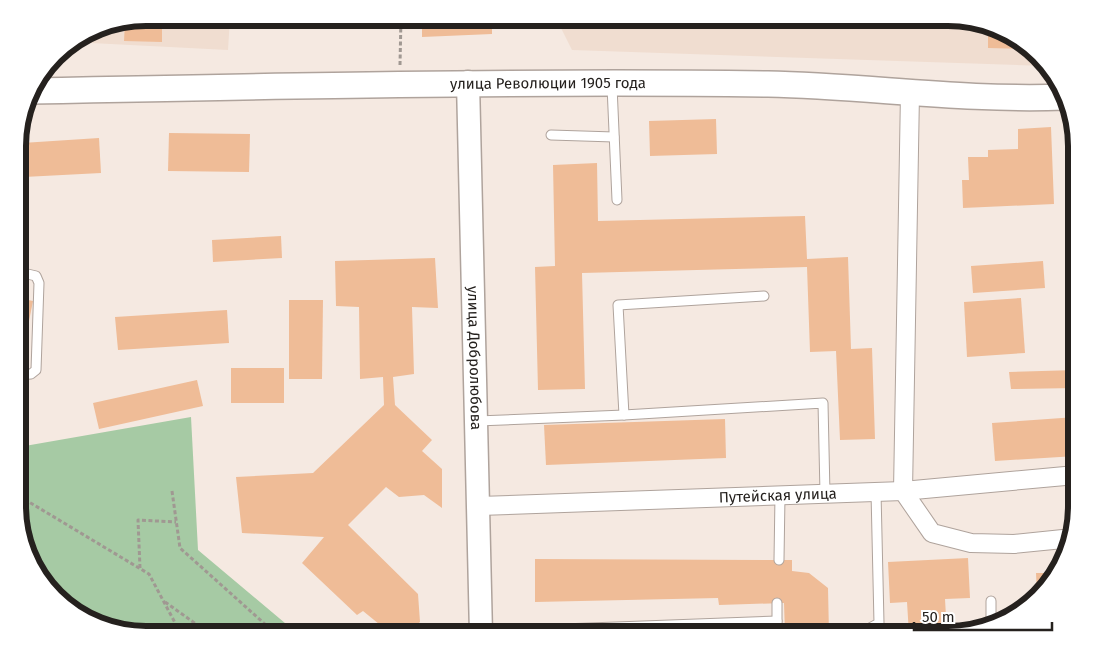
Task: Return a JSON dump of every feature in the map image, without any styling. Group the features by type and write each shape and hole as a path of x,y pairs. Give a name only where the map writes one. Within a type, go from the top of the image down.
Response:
{"main road":[{"name":"улица Революции 1905 года","path":"40,91 468,82 772,84 910,93 1057,97"}],"street":[{"name":"улица Добролюбова","path":"468,82 481,626"},
{"path":"910,93 903,491 932,533 971,542 1014,544 1063,539"},
{"name":"Путейская улица","path":"479,506 903,491 1067,476"}],"lane":[{"path":"612,83 617,200"},
{"path":"552,135 614,137"},
{"path":"26,274 36,276 39,283 36,370 31,374 26,374"},
{"path":"624,416 618,305 764,296"},
{"path":"477,421 624,416 823,403 825,494"},
{"path":"875,625 879,623 876,492"},
{"path":"779,560 780,496"},
{"path":"991,600 991,617"},
{"path":"777,603 777,625"},
{"path":"695,625 777,621"}],"path":[{"path":"400,26 400,84"},
{"path":"172,491 180,548 267,626"},
{"path":"26,500 149,574 177,626"},
{"path":"140,569 138,520 176,522"},
{"path":"163,600 199,626"}],"shaded area":[{"path":"230,26 228,50 91,43 91,40 100,35 130,27"},
{"path":"560,26 948,26 964,27 994,35 1021,51 1037,66 572,50"}],"green space":[{"path":"191,417 198,550 288,626 130,625 100,617 86,610 56,585 46,572 33,544 27,522 26,446"}],"building":[{"path":"162,26 162,42 124,41 125,29"},
{"path":"422,26 492,26 492,34 422,37"},
{"path":"988,33 1018,49 988,48"},
{"path":"716,119 717,154 650,156 649,121"},
{"path":"1051,127 1054,204 963,208 962,180 969,180 968,157 988,157 988,150 1018,149 1018,129"},
{"path":"169,133 250,134 249,172 168,171"},
{"path":"99,138 101,173 26,177 26,143"},
{"path":"597,163 598,221 805,216 807,259 848,257 851,349 872,348 875,439 840,440 836,351 810,352 807,267 582,273 585,389 538,390 535,267 555,266 553,165"},
{"path":"281,236 282,258 213,262 212,240"},
{"path":"435,258 438,308 412,307 414,374 393,377 395,405 432,440 422,451 442,469 442,508 424,495 399,497 386,487 348,525 418,594 420,622 416,626 381,626 363,611 357,615 302,563 324,537 242,533 236,477 313,473 384,405 383,377 360,379 359,307 336,306 335,261"},
{"path":"1043,261 1045,288 973,293 971,266"},
{"path":"1021,298 1025,353 967,357 964,302"},
{"path":"26,300 33,301 26,336"},
{"path":"289,300 323,300 322,379 289,379"},
{"path":"227,310 229,343 118,350 115,317"},
{"path":"231,368 284,368 284,403 231,403"},
{"path":"1067,370 1067,388 1011,389 1009,372"},
{"path":"197,380 203,406 99,429 93,403"},
{"path":"1067,418 1067,457 995,461 992,423"},
{"path":"725,419 726,458 546,465 544,425"},
{"path":"968,558 970,598 945,599 946,625 908,625 907,602 890,603 888,562"},
{"path":"535,559 792,560 792,571 809,573 828,588 829,625 785,625 784,603 719,605 718,598 535,602"},
{"path":"1036,573 1047,573 1038,585 1037,586"}]}
